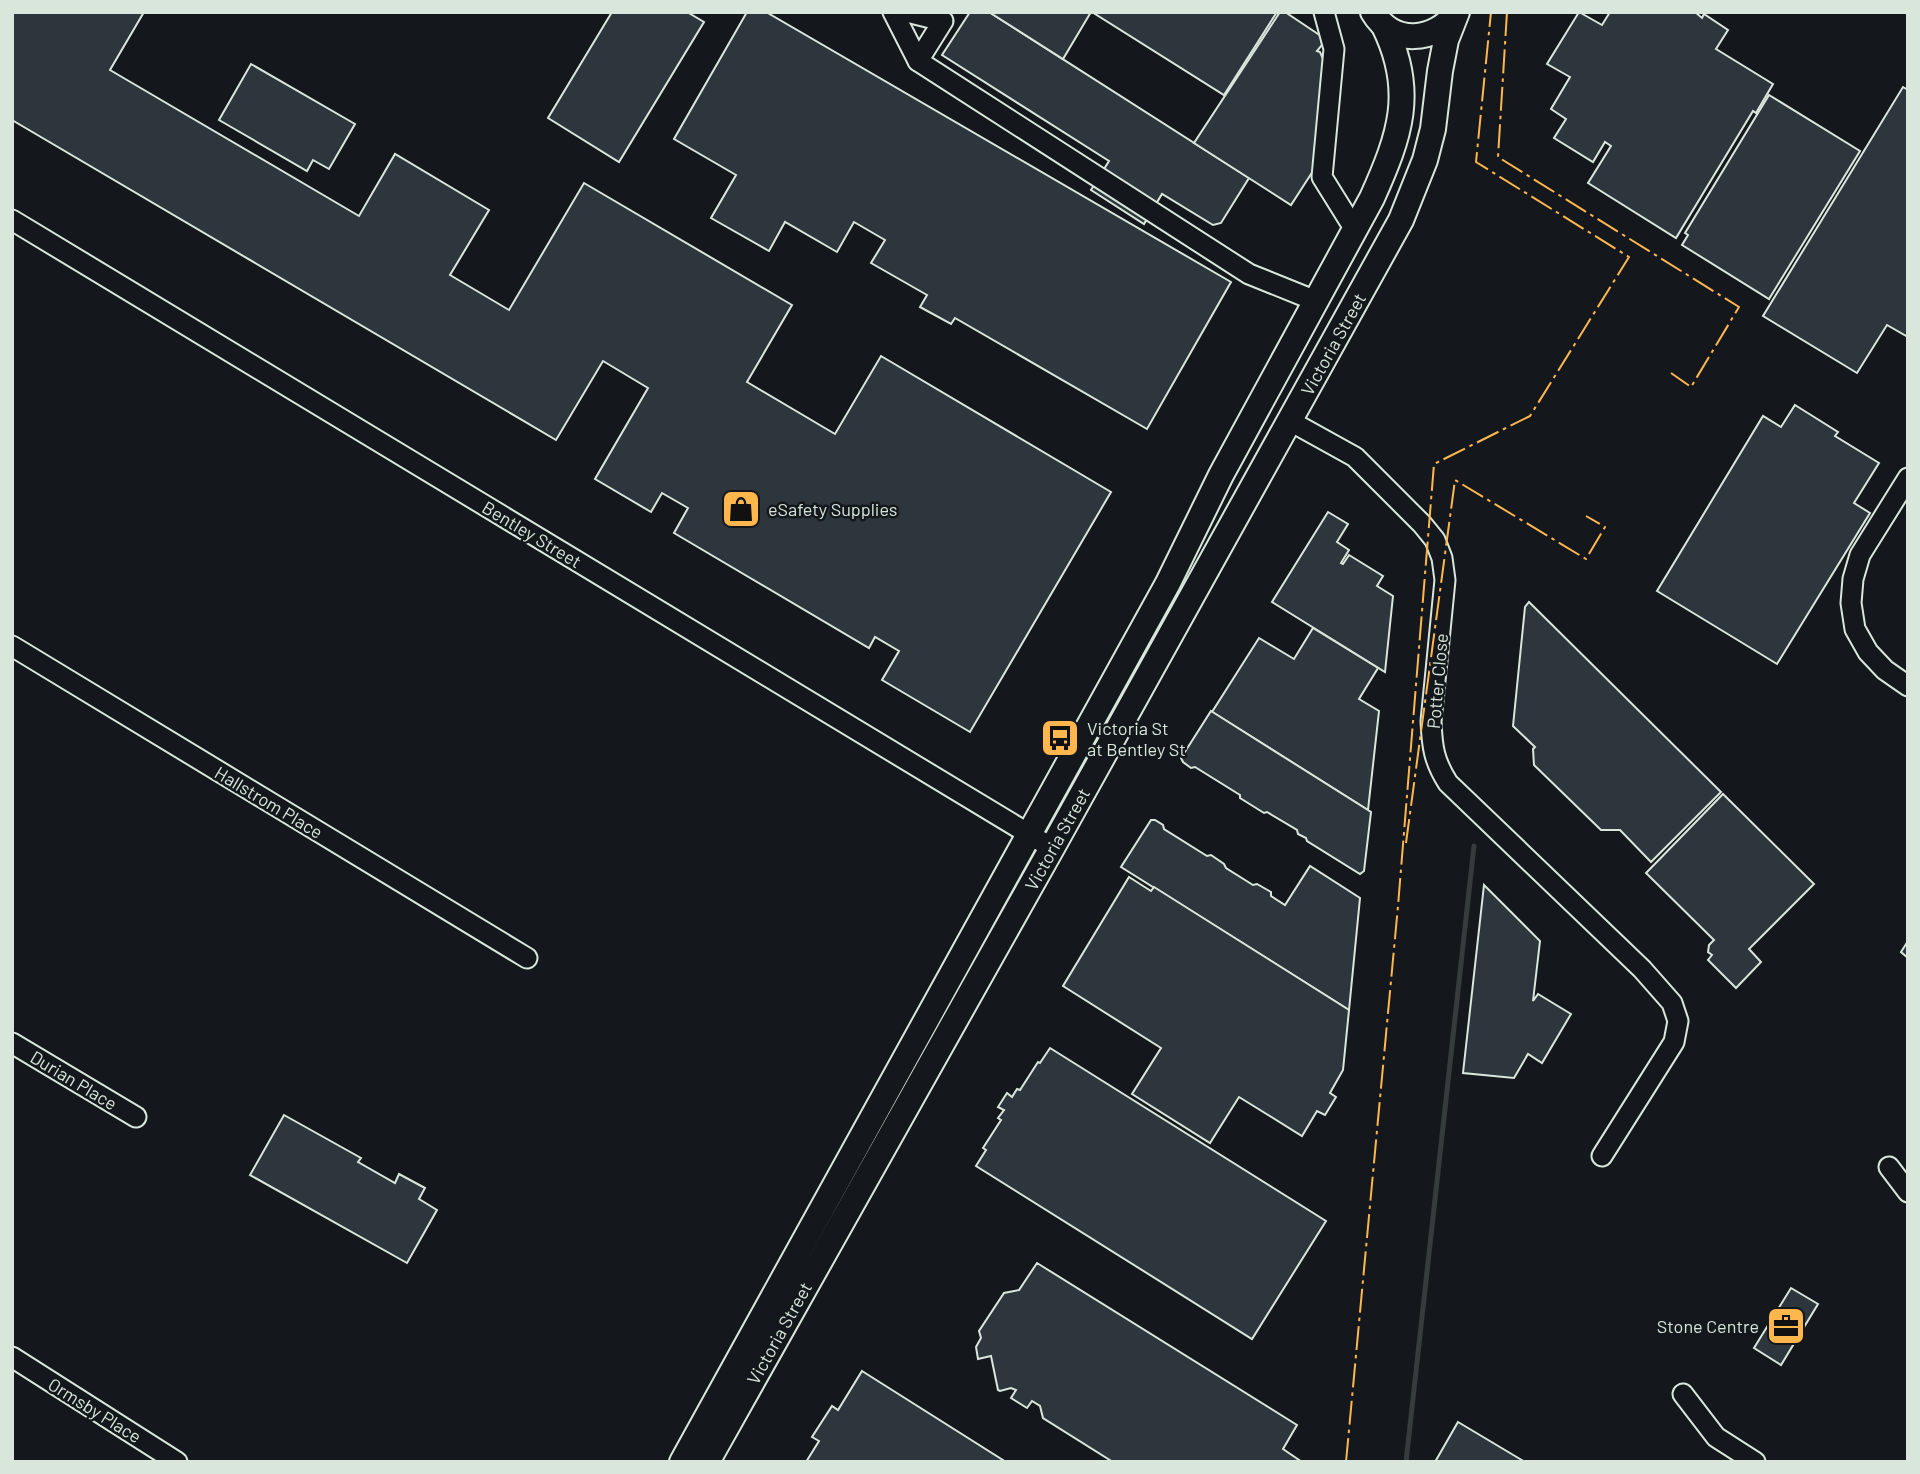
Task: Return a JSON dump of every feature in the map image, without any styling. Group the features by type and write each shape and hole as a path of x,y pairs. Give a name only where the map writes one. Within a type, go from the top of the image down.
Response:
{"main road":[{"name":"Victoria Street","path":"707,1462 1395,230 1415,189 1425,160 1433,129 1446,40 1457,12"},
{"path":"1379,19 1397,33 1410,37 1424,36 1444,27 1457,12"},
{"name":"Victoria Street","path":"682,1462 1168,583 1221,475 1373,198 1387,166 1402,114 1403,90 1394,45 1379,19"}],"street":[{"path":"893,12 918,61 1249,274 1316,301"},
{"path":"907,12 943,21 918,61"},
{"path":"1324,12 1334,49 1322,177 1355,230"},
{"name":"Bentley Street","path":"12,220 1052,848"},
{"name":"Potter Close","path":"1290,421 1355,457 1422,524 1435,540 1443,558 1446,580 1431,721 1437,765 1448,783 1642,970 1672,1003 1678,1021 1674,1042 1602,1156"},
{"path":"1908,478 1860,555 1853,579 1851,603 1856,629 1868,652 1885,670 1908,686"},
{"name":"Hallstrom Place","path":"12,646 527,958"},
{"name":"Durian Place","path":"12,1042 136,1116"},
{"path":"1889,1167 1908,1192"},
{"name":"Ormsby Place","path":"12,1357 177,1462"},
{"path":"1683,1394 1716,1437 1755,1462"}],"building":[{"path":"12,12 144,12 110,70 359,216 395,154 489,210 450,275 509,310 584,183 792,305 747,382 835,434 881,356 1111,492 970,732 882,680 899,651 875,637 869,648 674,533 688,508 662,493 651,512 595,479 648,388 603,361 556,440 12,120"},
{"path":"612,12 687,12 704,22 619,162 548,118"},
{"path":"747,12 766,12 1231,282 1147,429 955,318 951,324 920,307 927,295 871,263 885,240 854,222 837,252 785,222 769,251 711,218 736,175 674,139"},
{"path":"970,12 989,12 1249,178 1221,223 1213,225 1162,194 1144,224 1091,190 1109,161 942,55"},
{"path":"989,12 1091,12 1063,59"},
{"path":"1092,12 1277,12 1224,95"},
{"path":"1280,12 1285,12 1321,36 1322,45 1317,51 1324,61 1313,171 1291,205 1194,143"},
{"path":"1579,12 1602,25 1610,12 1695,12 1702,18 1704,14 1728,30 1716,49 1773,84 1756,113 1753,111 1676,238 1588,183 1611,146 1605,142 1593,162 1554,138 1566,119 1551,109 1570,77 1547,64"},
{"path":"251,64 355,124 329,169 313,160 307,171 219,120"},
{"path":"1903,87 1908,90 1908,337 1887,325 1857,373 1763,316"},
{"path":"1769,95 1860,151 1769,299 1682,245 1688,235 1685,233"},
{"path":"1795,405 1838,432 1835,436 1879,463 1854,503 1870,513 1777,664 1657,591 1763,416 1781,427"},
{"path":"1328,512 1348,524 1337,542 1349,550 1341,563 1343,564 1349,555 1383,576 1377,586 1393,596 1385,672 1272,602"},
{"path":"1529,602 1721,792 1651,862 1620,830 1601,830 1534,765 1535,747 1513,726 1525,607"},
{"path":"1313,628 1378,668 1359,699 1379,711 1368,810 1212,712 1259,638 1294,659"},
{"path":"1211,711 1371,812 1364,871 1360,874 1307,841 1297,830 1267,812 1264,813 1240,798 1240,795 1183,762 1181,758"},
{"path":"1723,794 1814,884 1749,949 1761,962 1736,988 1708,960 1712,955 1708,952 1709,945 1714,940 1646,873"},
{"path":"1151,820 1163,825 1164,829 1207,856 1211,855 1253,885 1257,884 1271,892 1271,896 1285,905 1310,866 1360,898 1349,1010 1121,867"},
{"path":"1129,877 1151,891 1154,887 1349,1010 1343,1070 1330,1093 1336,1097 1325,1115 1317,1111 1302,1136 1239,1097 1210,1143 1132,1094 1161,1048 1063,986"},
{"path":"1484,885 1540,941 1533,1001 1538,994 1571,1014 1542,1063 1528,1054 1514,1078 1463,1073"},
{"path":"1908,941 1908,958 1901,952"},
{"path":"1050,1048 1326,1221 1252,1339 976,1166 986,1150 983,1148 1001,1120 998,1118 1004,1110 998,1107 1007,1093 1012,1097 1017,1089 1020,1090"},
{"path":"284,1115 361,1158 358,1162 395,1183 399,1174 425,1188 419,1199 437,1210 407,1263 250,1175"},
{"path":"1037,1263 1297,1425 1283,1449 1302,1462 1113,1462 1043,1418 1040,1406 1032,1401 1027,1408 1011,1398 1016,1390 998,1390 991,1356 978,1359 976,1347 981,1338 979,1331 1004,1293 1019,1290"},
{"name":"Stone Centre","path":"1791,1288 1818,1304 1781,1365 1754,1348"},
{"path":"862,1371 1006,1462 806,1462 819,1441 812,1437 832,1406 838,1410"},
{"path":"1458,1422 1525,1462 1435,1462"}],"waterway":[{"path":"1406,1462 1474,846"}],"power":[{"path":"1346,1462 1398,906 1434,464 1530,416 1629,257 1476,162 1491,12"},
{"path":"1507,12 1498,157 1739,307 1691,387 1671,373"},
{"path":"1406,843 1455,480 1586,559 1605,527 1586,516"}],"place":[{"name":"eSafety Supplies","path":"741,509"},
{"name":"Victoria St at Bentley St","path":"1060,738"},
{"name":"Stone Centre","path":"1786,1326"}]}
